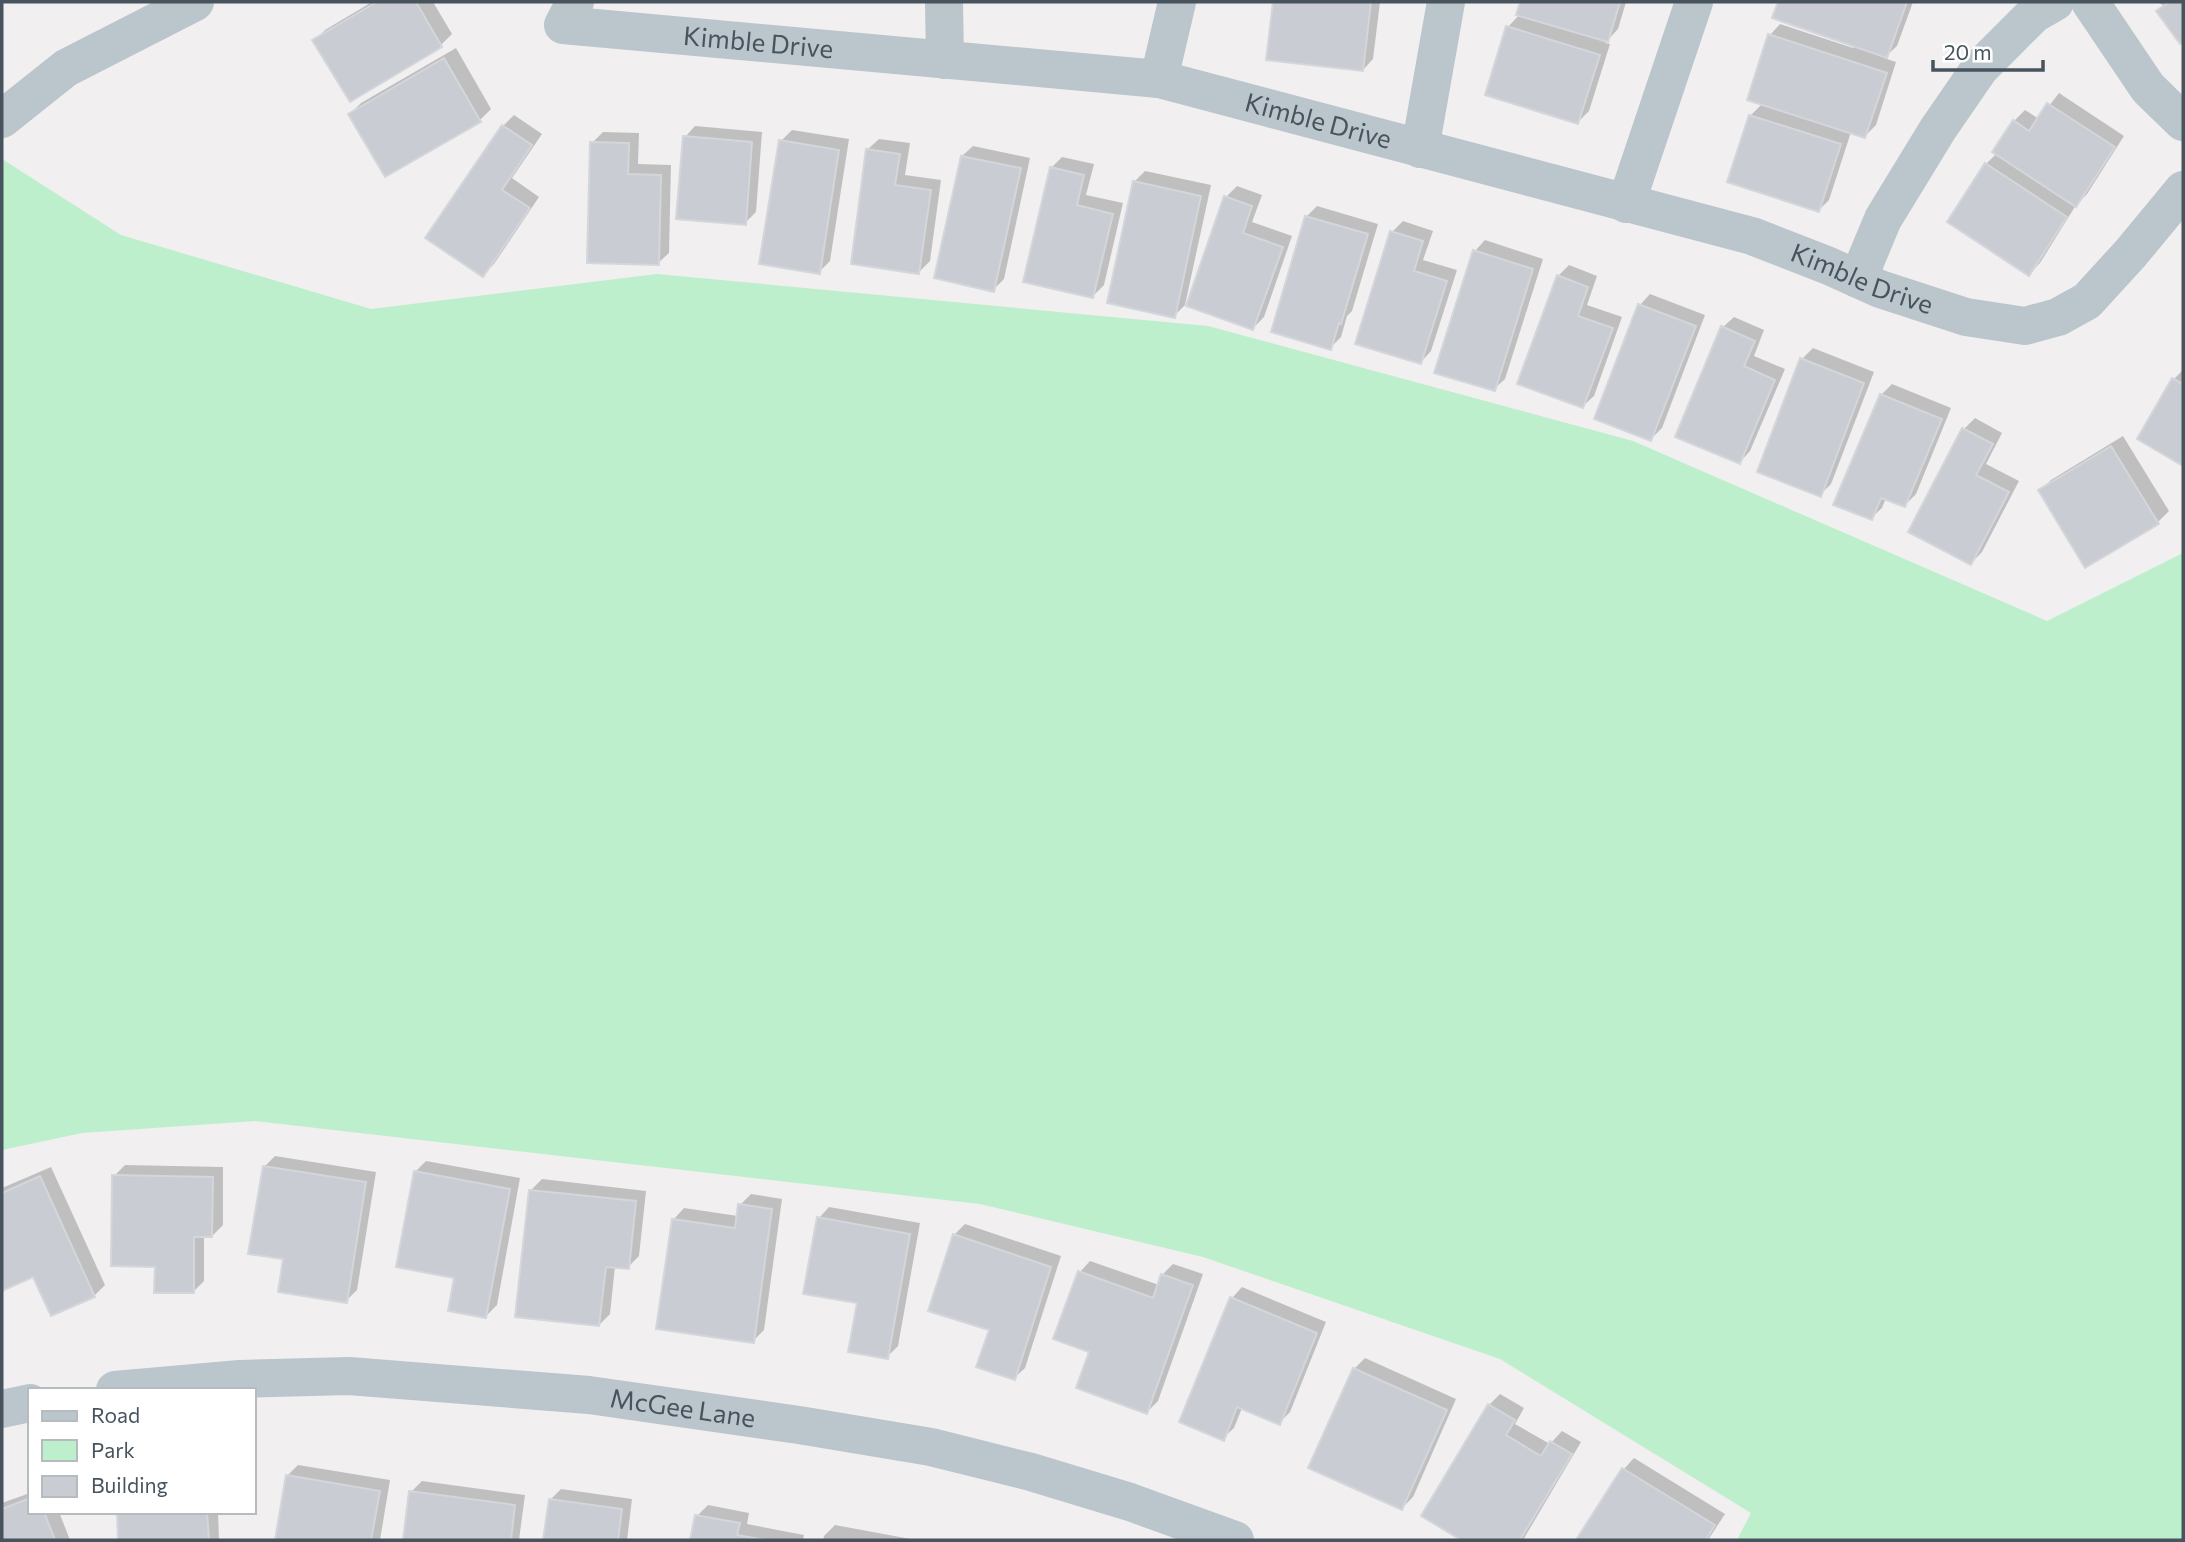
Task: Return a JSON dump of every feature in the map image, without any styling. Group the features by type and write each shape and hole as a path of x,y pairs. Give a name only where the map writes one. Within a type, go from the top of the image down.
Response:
{"street":[{"path":"2,119 66,68 195,2"},
{"path":"944,2 945,60"},
{"path":"1159,79 1177,2"},
{"path":"1420,149 1446,2"},
{"path":"1626,204 1694,2"},
{"path":"1858,279 1883,219 1938,129 1980,68 2034,14 2055,2"},
{"path":"2090,2 2148,88 2183,122"},
{"name":"Kimble Drive","path":"569,13 945,60 1159,79 1752,236 1880,289 1966,317 2025,326 2050,319 2087,301 2183,190"},
{"name":"McGee Lane","path":"139,1388 240,1379 349,1376 589,1395 931,1447 1031,1472 1235,1540"},
{"path":"2,1409 28,1403"}],"green space":[{"path":"2,159 121,235 371,309 657,274 1208,326 1633,441 2047,621 2183,553 2183,1540 1737,1540 1751,1513 1500,1359 1203,1257 980,1204 255,1121 82,1133 2,1150"}],"building":[{"path":"377,2 416,2 442,47 350,102 312,40"},
{"path":"1273,2 1371,2 1363,71 1266,60"},
{"path":"1520,2 1620,2 1608,42 1516,15"},
{"path":"1778,2 1907,2 1887,58 1772,18"},
{"path":"2169,2 2183,2 2183,42 2180,44 2156,11"},
{"path":"1506,26 1600,55 1578,124 1485,95"},
{"path":"1768,34 1887,73 1865,138 1747,100"},
{"path":"444,58 481,122 385,177 348,114"},
{"path":"2047,103 2115,147 2076,207 1992,152 2013,120 2029,131"},
{"path":"1749,115 1841,144 1819,212 1727,182"},
{"path":"502,125 532,145 502,190 530,208 483,277 425,238"},
{"path":"683,136 752,142 746,225 676,219"},
{"path":"779,140 839,150 820,274 759,264"},
{"path":"590,142 629,143 628,174 661,175 659,265 587,263"},
{"path":"866,149 900,154 895,185 931,190 919,274 851,264"},
{"path":"961,156 1021,168 994,292 934,278"},
{"path":"1985,163 2067,217 2029,276 1947,222"},
{"path":"1050,167 1084,175 1077,205 1113,214 1093,298 1023,282"},
{"path":"1133,181 1201,196 1175,318 1107,303"},
{"path":"1224,196 1252,206 1243,233 1283,247 1253,330 1186,306"},
{"path":"1305,216 1368,234 1331,350 1271,332"},
{"path":"1390,231 1423,241 1414,271 1447,281 1421,364 1355,344"},
{"path":"1473,250 1533,269 1495,391 1434,373"},
{"path":"1557,275 1588,287 1578,316 1613,328 1583,408 1517,384"},
{"path":"1638,304 1696,326 1651,441 1594,419"},
{"path":"1721,326 1755,341 1744,366 1775,380 1740,464 1675,437"},
{"path":"1800,358 1864,383 1821,497 1757,472"},
{"path":"2172,378 2183,384 2183,466 2137,439"},
{"path":"1880,394 1942,419 1905,507 1881,498 1872,520 1833,505"},
{"path":"1962,428 1993,444 1976,475 2009,492 1971,565 1908,532"},
{"path":"2111,446 2159,524 2085,568 2038,490"},
{"path":"263,1166 366,1182 347,1303 278,1292 283,1259 248,1254"},
{"path":"414,1171 510,1189 486,1318 448,1311 454,1278 396,1267"},
{"path":"112,1175 213,1177 212,1237 194,1237 194,1293 154,1293 155,1267 111,1266"},
{"path":"40,1176 95,1297 51,1316 33,1277 2,1291 2,1193"},
{"path":"529,1190 636,1201 629,1269 606,1267 599,1326 515,1317"},
{"path":"738,1204 772,1209 754,1343 656,1329 672,1219 735,1228"},
{"path":"817,1217 910,1234 888,1359 848,1352 857,1303 803,1294"},
{"path":"953,1234 1051,1267 1015,1380 976,1367 989,1330 928,1311"},
{"path":"1078,1271 1153,1298 1161,1274 1193,1285 1147,1414 1076,1388 1089,1352 1053,1339"},
{"path":"1230,1297 1317,1333 1280,1425 1237,1407 1224,1441 1179,1422"},
{"path":"1353,1368 1447,1410 1402,1510 1308,1468"},
{"path":"1488,1404 1515,1420 1506,1435 1541,1456 1550,1441 1572,1454 1520,1540 1461,1540 1421,1516"},
{"path":"1622,1468 1715,1525 1706,1540 1576,1540"},
{"path":"286,1475 380,1491 371,1540 275,1540"},
{"path":"409,1491 515,1505 511,1540 403,1540"},
{"path":"28,1499 28,1514 45,1514 55,1540 2,1540 2,1509"},
{"path":"549,1499 622,1509 618,1540 543,1540"},
{"path":"117,1514 207,1514 209,1540 118,1540"},
{"path":"695,1515 740,1523 737,1535 766,1540 690,1540"}]}
